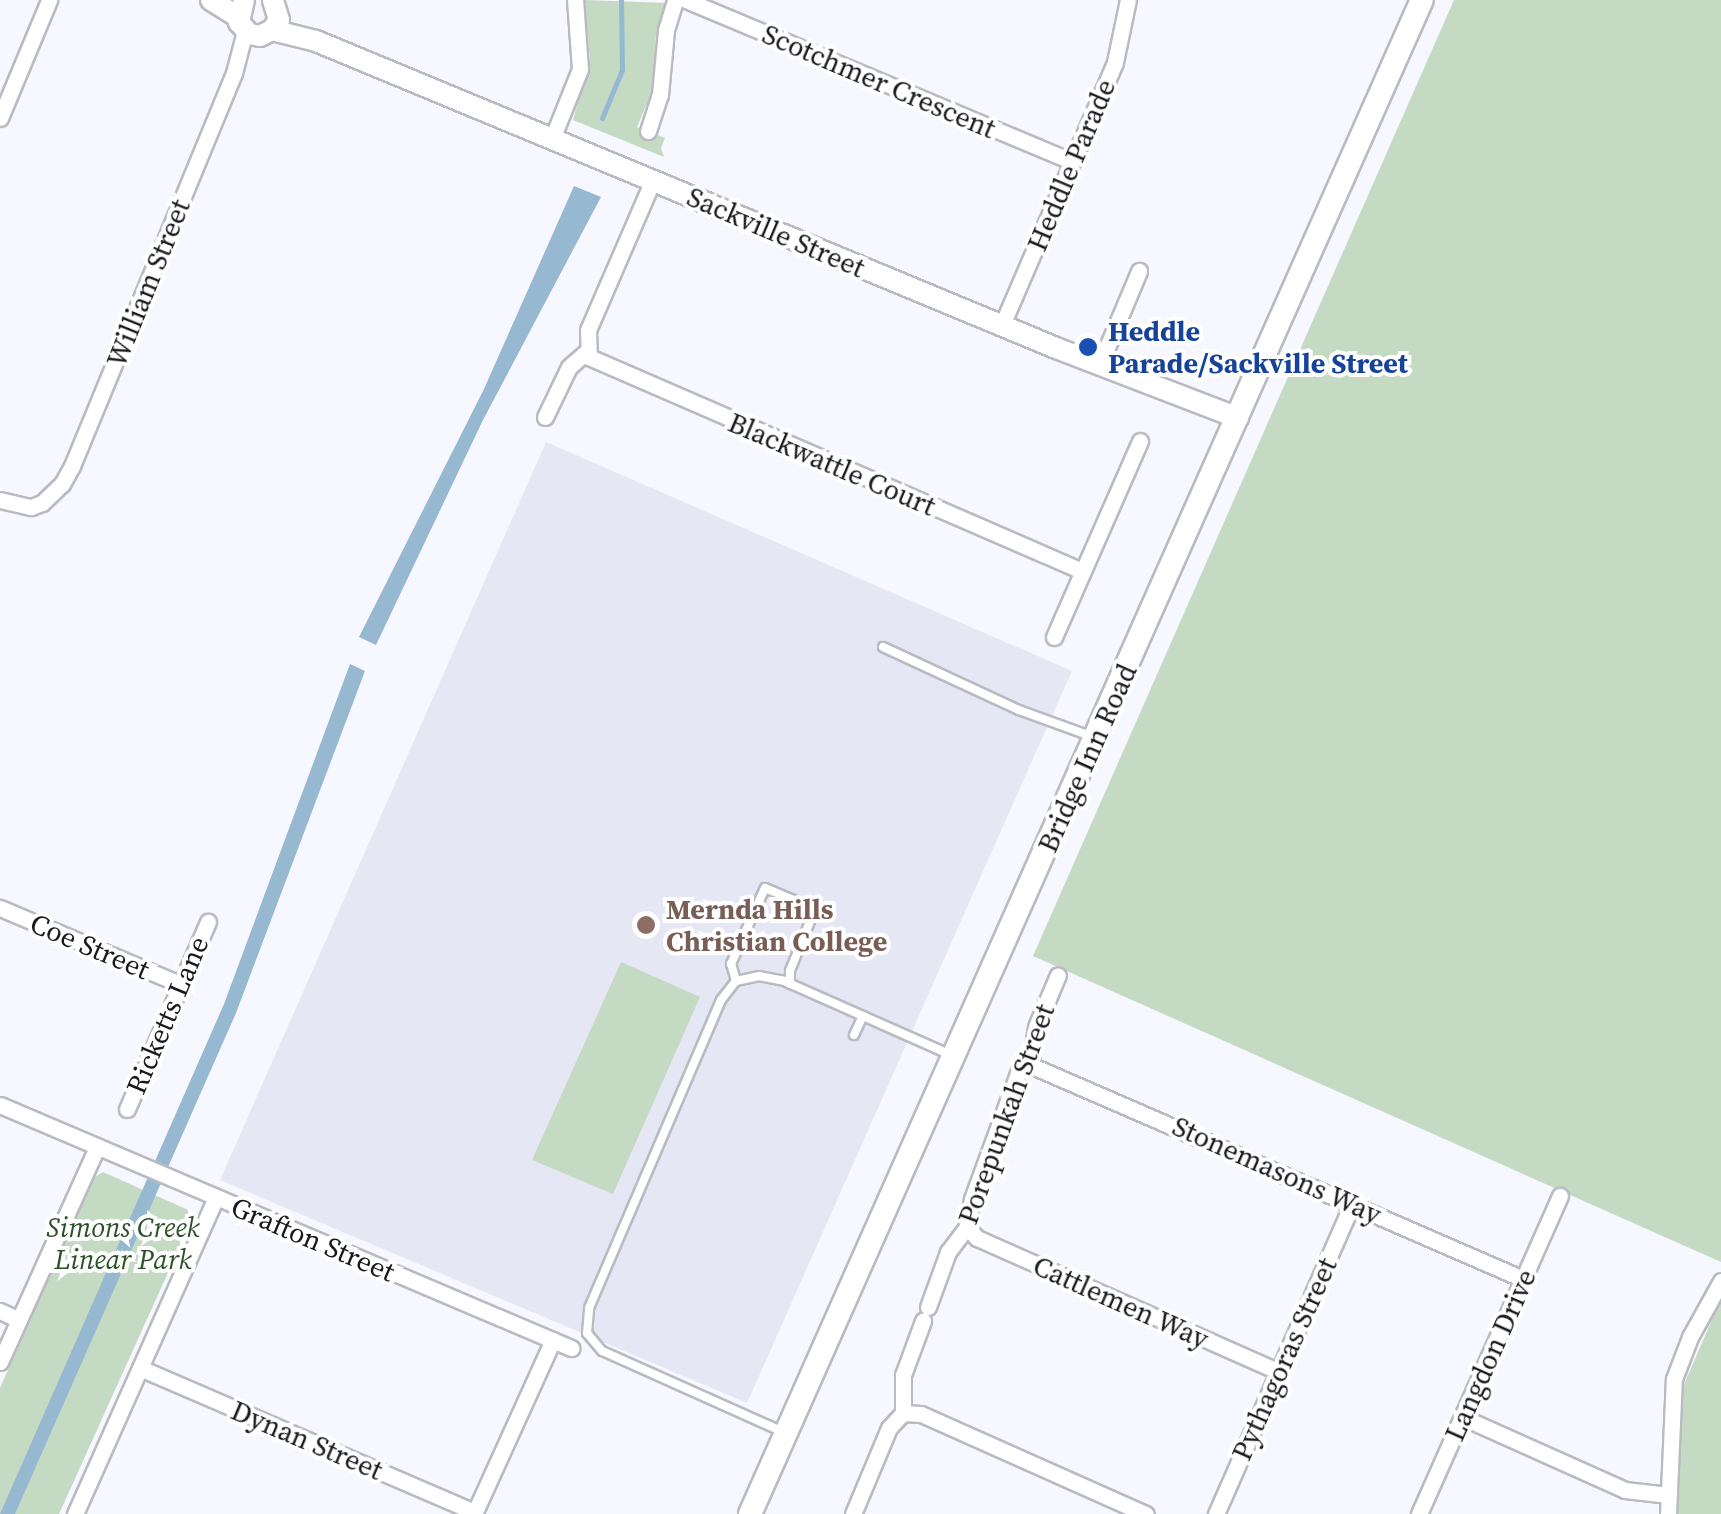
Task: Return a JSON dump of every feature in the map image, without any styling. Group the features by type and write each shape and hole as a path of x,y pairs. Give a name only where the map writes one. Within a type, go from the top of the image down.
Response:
{"main road":[{"name":"Bridge Inn Road","path":"750,1514 1422,0"}],"street":[{"path":"0,118 49,0"},
{"name":"Sackville Street","path":"211,0 259,12 316,40 1002,326 1238,418"},
{"path":"552,138 580,69 575,0"},
{"path":"648,131 660,95 666,30 675,0"},
{"name":"Scotchmer Crescent","path":"686,0 1072,161"},
{"name":"Heddle Parade","path":"1002,326 1115,62 1128,0"},
{"name":"William Street","path":"0,500 30,506 56,491 72,466 259,12"},
{"path":"545,417 569,367 586,352 588,330 653,180"},
{"path":"1100,364 1138,271"},
{"name":"Blackwattle Court","path":"586,352 594,361 1082,572"},
{"path":"1054,637 1140,441"},
{"name":"Coe Street","path":"0,908 180,984"},
{"name":"Ricketts Lane","path":"127,1109 208,922"},
{"name":"Porepunkah Street","path":"903,1413 902,1381 925,1314 948,1252 968,1227 967,1215 1016,1078 1030,1065 1036,1027 1058,975"},
{"name":"Stonemasons Way","path":"1030,1065 1523,1280"},
{"name":"Grafton Street","path":"0,1105 571,1348"},
{"path":"0,1362 97,1147"},
{"name":"Langdon Drive","path":"1420,1514 1560,1196"},
{"path":"75,1514 216,1198"},
{"name":"Pythagoras Street","path":"1216,1514 1352,1204"},
{"name":"Cattlemen Way","path":"968,1227 977,1238 1279,1372"},
{"path":"1668,1514 1674,1380 1690,1337 1721,1282"},
{"path":"0,1311 19,1320"},
{"path":"474,1513 553,1340"},
{"name":"Dynan Street","path":"140,1368 474,1513"},
{"path":"853,1514 889,1428 903,1413 921,1414 1146,1514"},
{"path":"1462,1417 1625,1490 1669,1495"}],"lane":[{"path":"883,647 1019,710 1096,738"},
{"path":"736,981 731,964 764,888 815,910 790,971 790,984"},
{"path":"786,1432 602,1351 587,1333 589,1308 722,1000 736,981 759,976 790,984 954,1056"},
{"path":"854,1034 863,1016"}],"shaded area":[{"name":"Mernda Hills Christian College","path":"546,442 1072,671 747,1403 220,1180"}],"green space":[{"path":"584,0 668,3 656,34 653,89 637,127 665,138 661,148 664,157 573,120 590,59"},
{"path":"1454,0 1721,0 1721,1262 1033,956"},
{"path":"621,962 700,997 613,1194 532,1160"},
{"name":"Simons Creek Linear Park","path":"103,1172 195,1213 59,1514 0,1514 0,1388 93,1178"},
{"path":"1721,1299 1721,1514 1677,1514 1682,1389"}],"water":[{"path":"574,186 601,197 483,420 376,645 359,637 484,389"},
{"path":"350,664 365,671 236,1013 15,1514 0,1514 224,1004"}],"waterway":[{"path":"602,118 622,70 621,0"}],"place":[{"name":"Heddle Parade/Sackville Street","path":"1088,347"},
{"name":"Mernda Hills Christian College","path":"646,925"}]}
